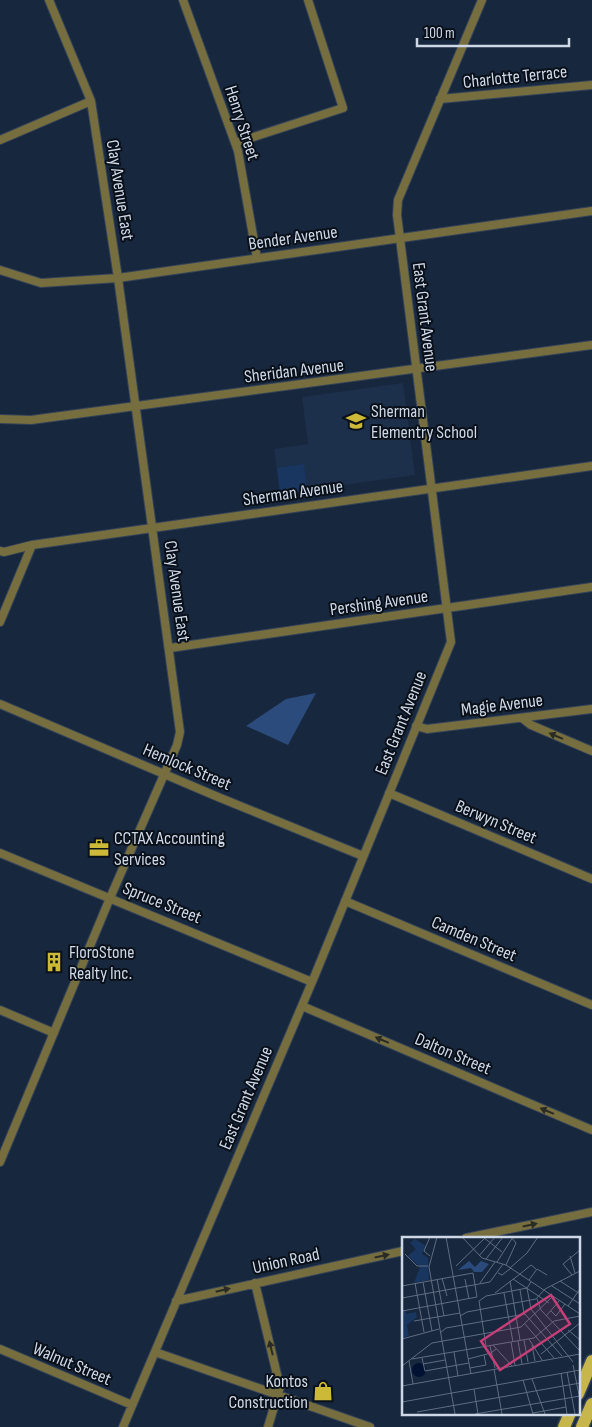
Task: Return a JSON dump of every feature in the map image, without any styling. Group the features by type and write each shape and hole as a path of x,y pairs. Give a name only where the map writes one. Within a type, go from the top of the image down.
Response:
{"main road":[{"path":"580,1389 592,1361"},
{"path":"582,1427 592,1404"},
{"path":"564,1427 570,1414"}],"street":[{"name":"Clay Avenue East","path":"0,1162 3,1146 54,1033 180,732 118,278 91,101 49,0"},
{"name":"Henry Street","path":"183,0 235,143 257,258"},
{"path":"235,143 343,108 308,0"},
{"name":"East Grant Avenue","path":"123,1427 302,1006 451,642 397,215 398,200 482,0"},
{"name":"Charlotte Terrace","path":"440,99 592,85"},
{"path":"0,140 91,101"},
{"name":"Bender Avenue","path":"0,270 41,283 118,278 592,211"},
{"name":"Sheridan Avenue","path":"0,419 31,420 417,370 592,345"},
{"name":"Sherman Avenue","path":"0,551 4,552 32,545 592,466"},
{"path":"0,622 32,545"},
{"name":"Pershing Avenue","path":"170,648 592,588"},
{"name":"Hemlock Street","path":"0,704 364,856"},
{"name":"Magie Avenue","path":"416,726 427,729 592,709"},
{"path":"522,718 530,725 592,752"},
{"name":"Berwyn Street","path":"389,793 592,879"},
{"name":"Spruce Street","path":"0,853 312,982"},
{"name":"Camden Street","path":"345,901 592,1005"},
{"name":"Dalton Street","path":"302,1006 592,1130"},
{"path":"0,1010 54,1033"},
{"path":"471,1237 592,1212"},
{"name":"Union Road","path":"176,1301 255,1282 402,1251"},
{"path":"255,1282 280,1382 279,1396 268,1427"},
{"name":"Walnut Street","path":"0,1349 132,1405"},
{"path":"155,1352 370,1427"}],"shaded area":[{"name":"Sherman Elementry School","path":"403,383 415,475 280,494 274,449 308,444 302,397"},
{"path":"304,464 307,490 280,494 277,468"},
{"path":"316,693 288,745 246,726 286,699"}],"place":[{"name":"Sherman Elementry School","path":"356,421"},
{"name":"CCTAX Accounting Services","path":"99,848"},
{"name":"FloroStone Realty Inc.","path":"54,962"},
{"name":"Kontos Construction","path":"323,1391"}]}
